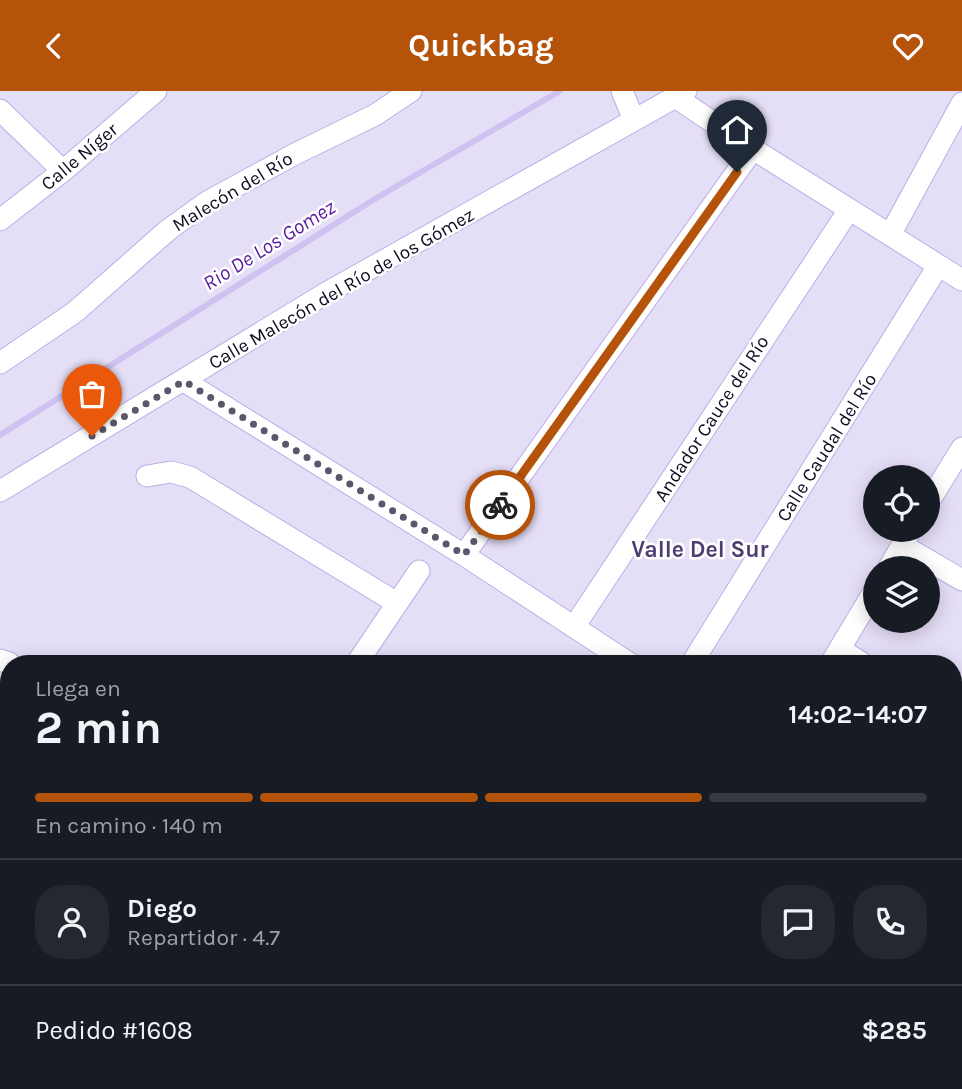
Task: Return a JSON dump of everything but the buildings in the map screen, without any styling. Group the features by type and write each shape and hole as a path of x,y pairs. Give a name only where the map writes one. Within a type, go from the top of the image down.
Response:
{"street":[{"name":"Calle Níger","path":"0,220 63,171 156,91"},
{"name":"Malecón del Río","path":"0,363 75,312 168,230 208,202 295,154 375,115 411,91"},
{"path":"681,94 753,149 962,280"},
{"name":"Calle Malecón del Río de los Gómez","path":"0,491 184,381 628,105 681,94"},
{"path":"890,235 962,103"},
{"path":"0,110 63,171"},
{"path":"464,555 753,149"},
{"name":"Andador Cauce del Río","path":"573,627 849,210"},
{"name":"Calle Caudal del Río","path":"697,655 938,266"},
{"path":"184,381 464,555 617,655"},
{"path":"940,484 962,448"},
{"path":"147,476 171,472 190,477 397,603"},
{"path":"913,542 962,580"},
{"path":"362,655 419,571"},
{"path":"836,655 863,610"}],"waterway":[{"name":"Rio De Los Gomez","path":"0,435 378,197 560,91"}],"way so far":[{"path":"92,436 184,381 464,555 500,505"}],"district":[{"name":"Valle Del Sur","path":"700,549"}],"route":[{"path":"500,505 737,172"}]}
